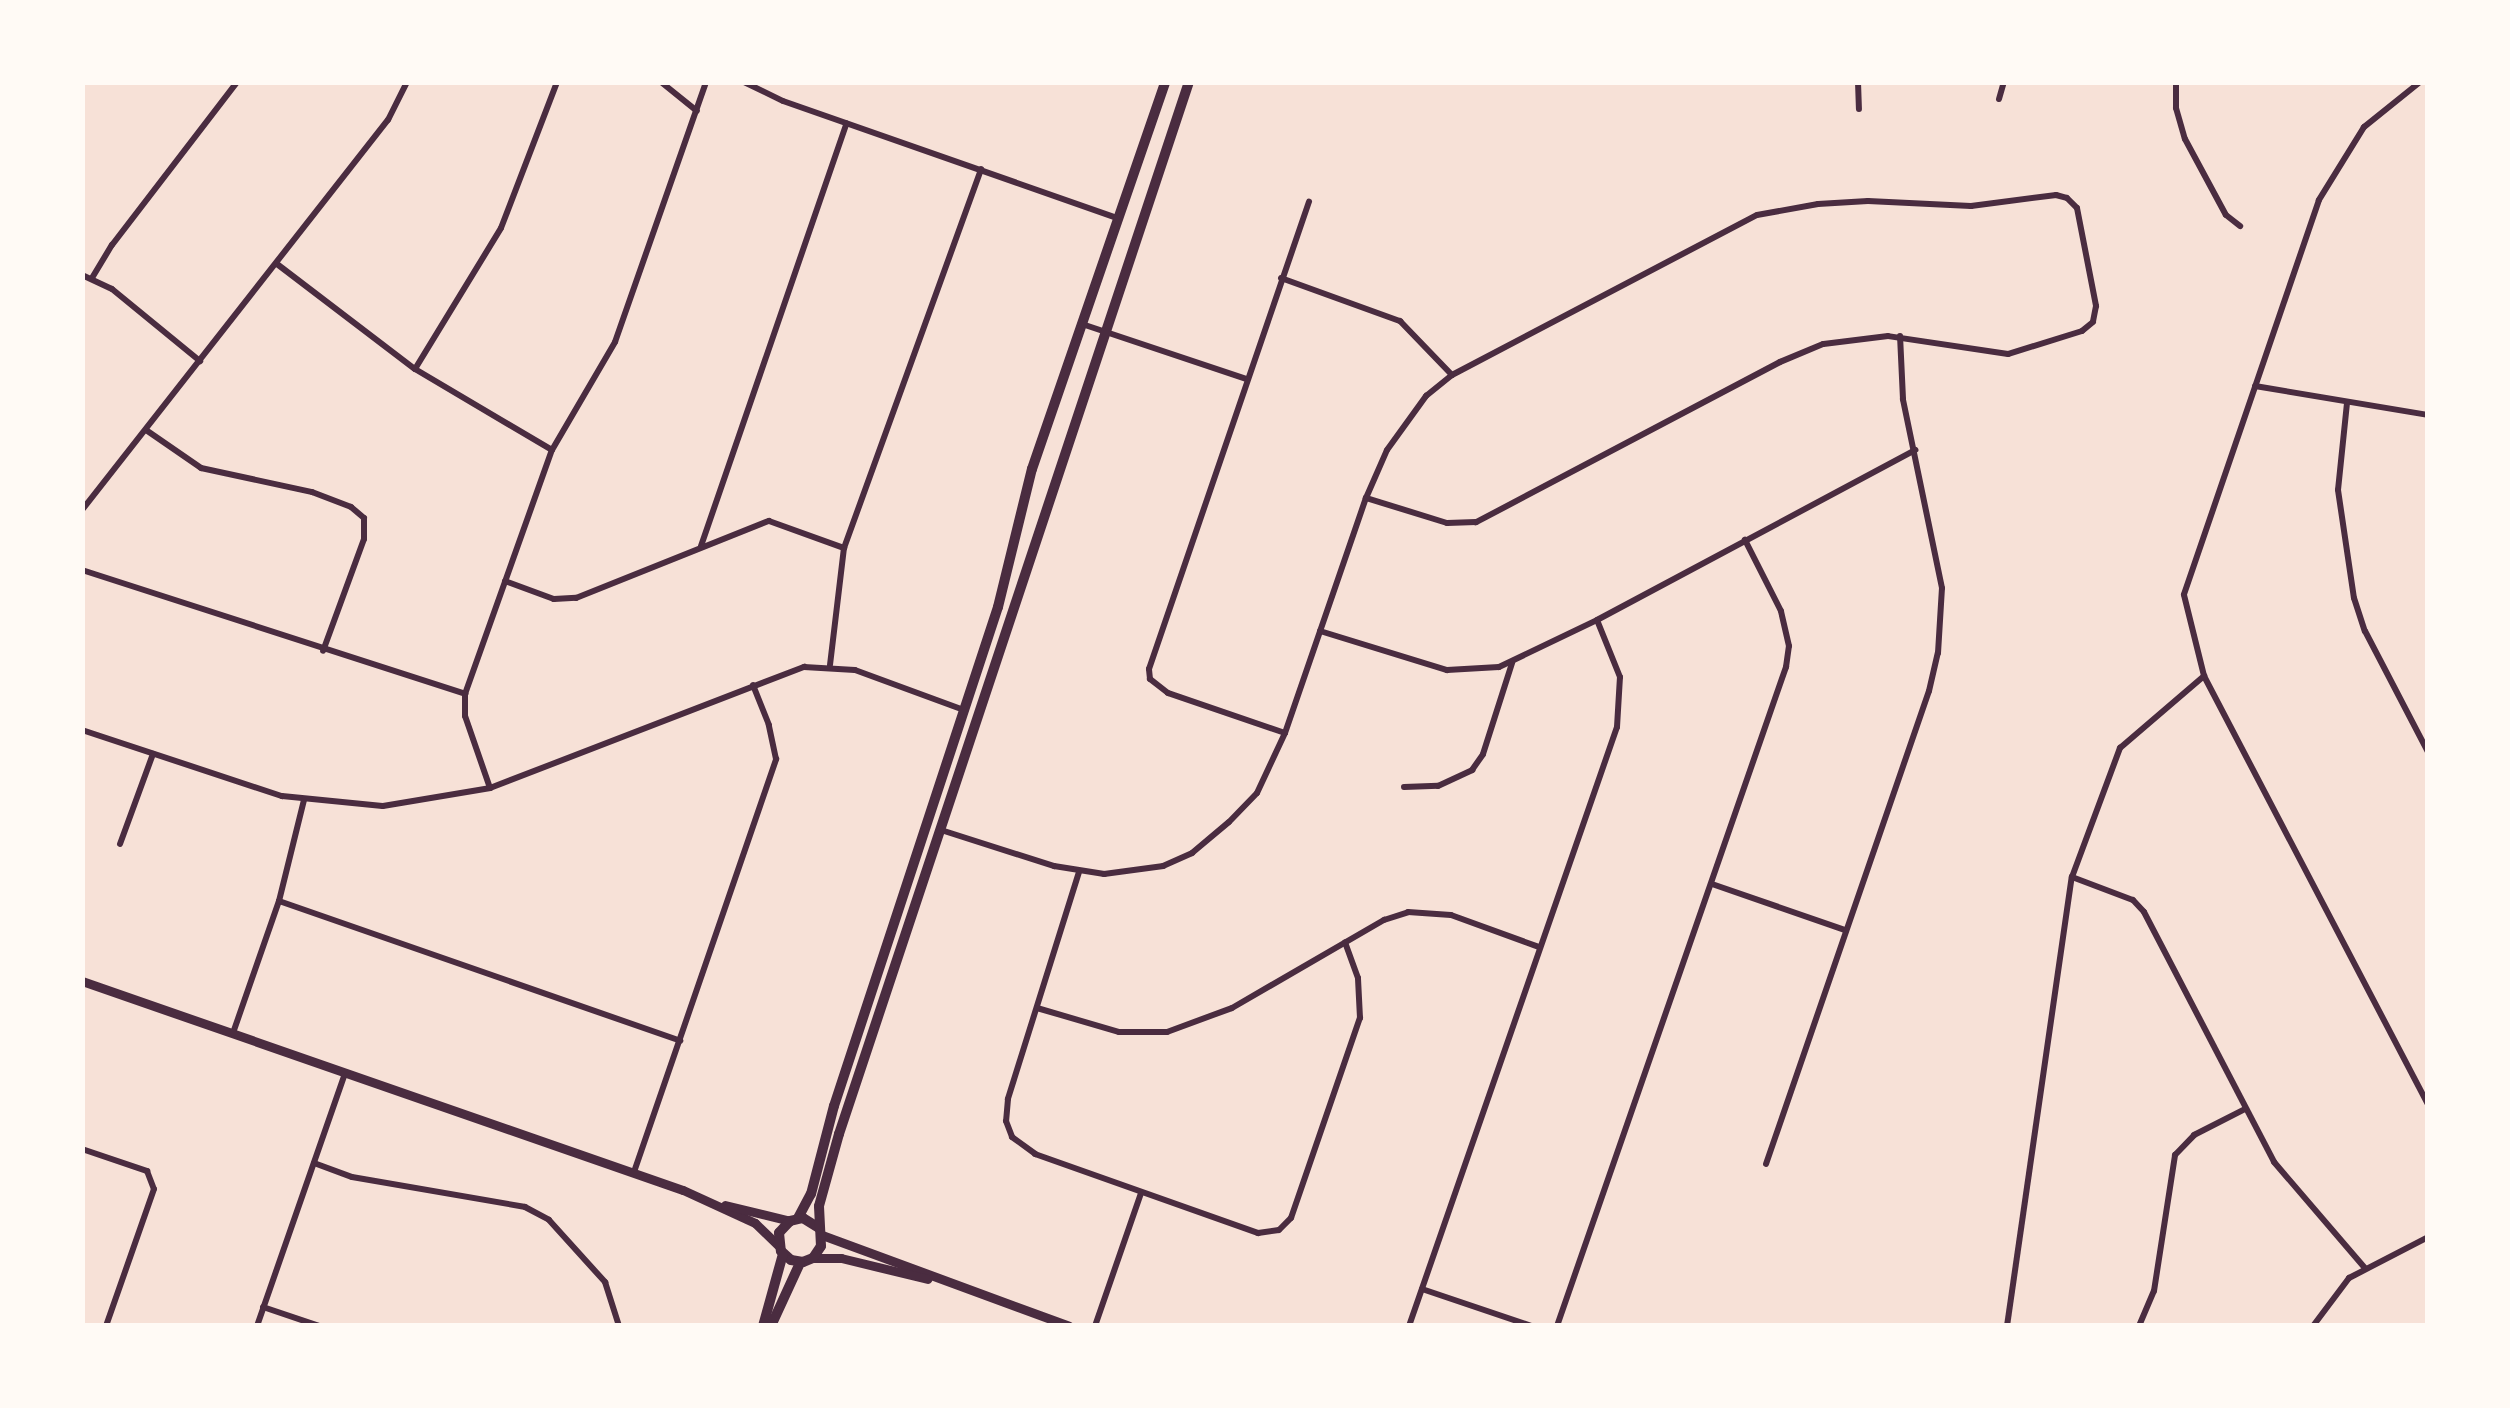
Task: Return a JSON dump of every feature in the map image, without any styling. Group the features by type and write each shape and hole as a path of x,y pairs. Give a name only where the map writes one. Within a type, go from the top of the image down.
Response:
{"main road":[{"path":"763,1326 781,1250 782,1228 794,1220 811,1194 834,1106 998,607 1032,469 1165,82"},
{"path":"772,1326 800,1262 813,1258 828,1171 976,715 1189,82"},
{"path":"964,710 976,715"},
{"path":"926,825 940,830"},
{"path":"794,1220 820,1232"},
{"path":"781,1250 800,1262"}],"street":[{"path":"92,278 112,245 238,82"},
{"path":"82,510 388,120 406,82"},
{"path":"415,369 501,228 557,82"},
{"path":"661,82 697,111"},
{"path":"490,788 465,716 465,694 552,450 612,350 706,82"},
{"path":"744,82 847,124 1118,218"},
{"path":"1858,82 1858,109"},
{"path":"1999,99 2004,82"},
{"path":"2176,82 2176,108 2185,139 2226,215 2240,226"},
{"path":"2420,82 2376,114 2338,164 2319,200 2184,591 2204,676 2428,1105"},
{"path":"701,546 847,124"},
{"path":"830,665 844,548 980,169"},
{"path":"940,830 1079,872 1140,871 1192,853 1257,794 1285,733 1366,498 1394,437 1426,396 1452,376 1757,215 1868,200 1955,207 2056,195 2068,198 2080,218 2096,306 2090,326 2008,354 1900,336 1842,339 1794,355 1476,522 1447,523 1366,498"},
{"path":"1285,733 1168,693 1148,675 1153,648 1309,202"},
{"path":"277,264 415,369 552,450"},
{"path":"82,275 126,299 200,361"},
{"path":"1280,278 1400,321 1452,376"},
{"path":"1082,324 1246,379"},
{"path":"1766,1164 1928,691 1940,636 1942,588 1904,399 1900,336"},
{"path":"2255,386 2428,416"},
{"path":"2348,403 2338,483 2354,598 2365,631 2428,752"},
{"path":"146,430 201,468 312,492 352,507 364,518 364,538 323,651"},
{"path":"1320,631 1447,670 1512,662 1915,450"},
{"path":"505,581 568,600 769,521 844,548"},
{"path":"1557,1326 1788,656 1782,611 1745,540"},
{"path":"82,570 465,694"},
{"path":"1410,1326 1620,715 1620,677 1597,620"},
{"path":"1404,786 1438,786 1472,770 1483,754 1512,662"},
{"path":"82,730 304,800 384,806 490,788 796,669 830,665 964,710"},
{"path":"2007,1326 2072,877 2122,745 2204,676"},
{"path":"634,1172 776,759 774,740 753,686"},
{"path":"120,844 153,754"},
{"path":"232,1034 280,901 304,800"},
{"path":"1079,872 1006,1110 1012,1137 1023,1149 1258,1233 1286,1225 1360,1018 1358,978 1344,942"},
{"path":"2072,877 2133,900 2144,912 2282,1173 2364,1268"},
{"path":"1712,884 1844,930"},
{"path":"280,901 680,1041"},
{"path":"1037,1008 1119,1032 1156,1034 1232,1008 1396,915 1430,911 1540,946"},
{"path":"82,981 722,1205 794,1220"},
{"path":"257,1326 345,1073"},
{"path":"2138,1326 2154,1291 2174,1155 2194,1135 2245,1109"},
{"path":"82,1149 147,1171 154,1190 106,1326"},
{"path":"314,1163 352,1177 524,1207 550,1220 605,1282 619,1326"},
{"path":"1095,1326 1141,1193"},
{"path":"722,1205 761,1227 781,1250"},
{"path":"820,1232 931,1279 1069,1326"},
{"path":"2314,1326 2349,1278 2428,1237"},
{"path":"813,1258 848,1260 931,1279"},
{"path":"1422,1288 1532,1326"},
{"path":"263,1307 320,1326"}]}
